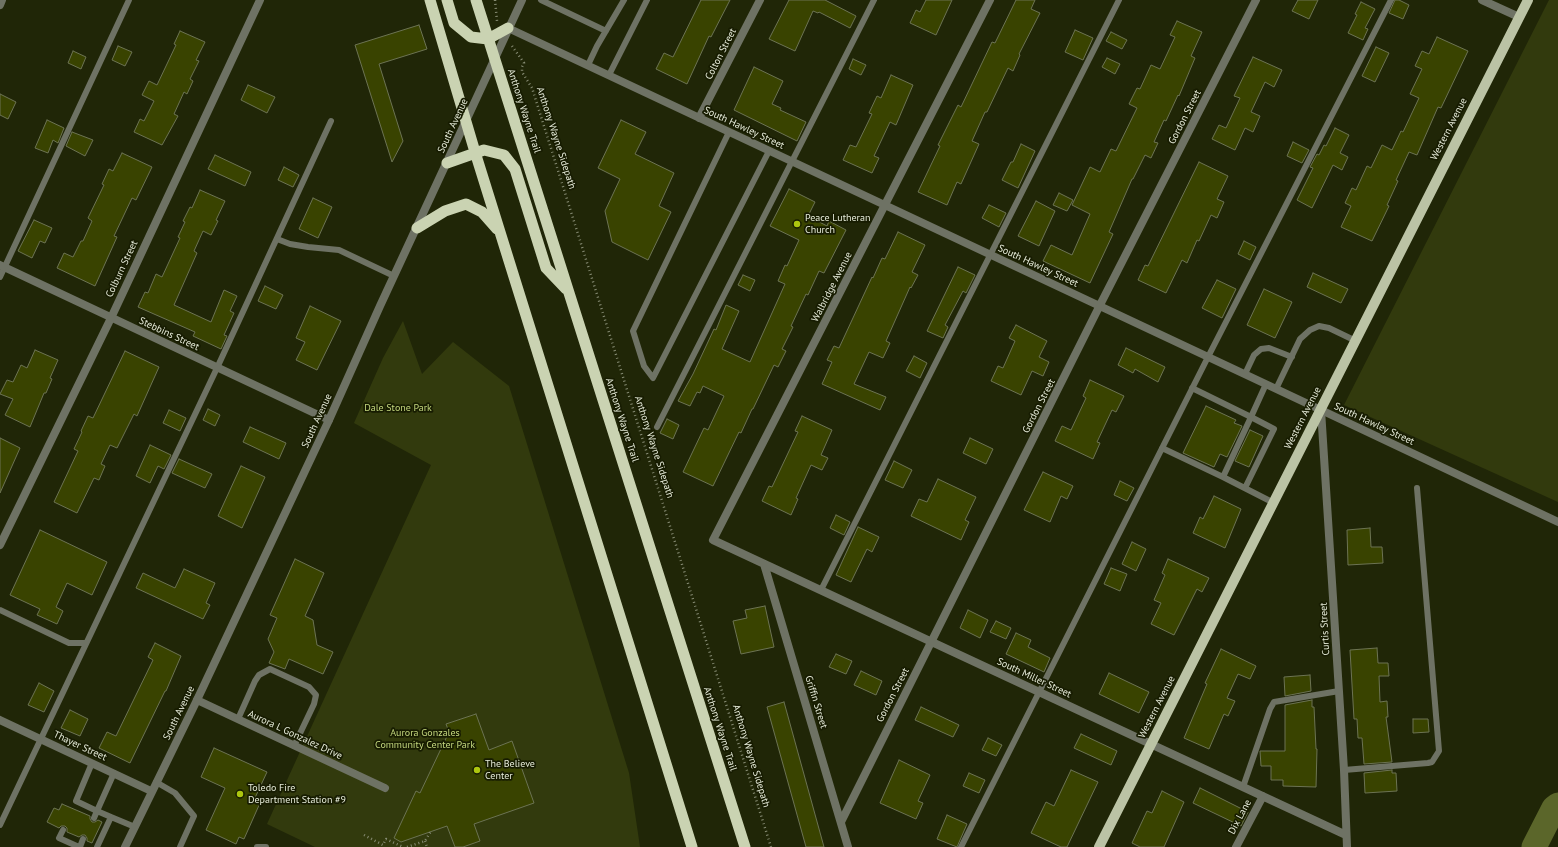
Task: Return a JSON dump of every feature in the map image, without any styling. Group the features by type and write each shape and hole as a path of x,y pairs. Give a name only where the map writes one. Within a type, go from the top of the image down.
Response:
{"highway":[{"path":"430,0 474,152 692,847"},
{"path":"447,0 454,23 471,37 488,39 508,28"},
{"name":"Anthony Wayne Trail","path":"476,0 745,847"},
{"path":"447,163 474,152 484,150 504,155 514,170 546,268 569,292"},
{"path":"417,228 445,211 466,204 482,212 499,232"}],"main road":[{"name":"Western Avenue","path":"1099,847 1528,0"}],"street":[{"path":"0,5 2,0"},
{"name":"Colburn Street","path":"0,545 111,318 260,0"},
{"name":"South Avenue","path":"125,847 197,700 329,420 522,0"},
{"name":"Colton Street","path":"699,118 760,0"},
{"name":"Walbridge Avenue","path":"713,540 990,0"},
{"name":"Gordon Street","path":"841,822 1100,305 1256,0"},
{"path":"1482,0 1520,17"},
{"name":"South Hawley Street","path":"508,28 885,206 1100,305 1558,522"},
{"name":"Stebbins Street","path":"2,266 329,420"},
{"name":"Curtis Street","path":"1321,410 1344,770 1346,847"},
{"name":"South Miller Street","path":"713,540 1346,835"},
{"name":"Griffin Street","path":"764,564 848,847"},
{"name":"Aurora L Gonzalez Drive","path":"197,700 385,788"},
{"name":"Thayer Street","path":"0,720 152,791"},
{"name":"Dix Lane","path":"1236,847 1263,796"}],"lane":[{"path":"0,277 2,266 129,0"},
{"path":"540,0 606,31"},
{"path":"588,65 597,46 624,0"},
{"path":"609,76 647,0"},
{"path":"657,427 874,0"},
{"path":"821,590 989,254 1119,0"},
{"path":"961,847 1192,388 1391,0"},
{"path":"0,825 217,368 331,121"},
{"path":"729,132 633,331 644,366 653,378 769,151"},
{"path":"277,239 290,244 339,250 394,276"},
{"path":"1276,389 1300,339 1310,330 1319,326 1329,328 1356,341"},
{"path":"1245,374 1254,354 1260,349 1269,348 1277,350 1292,357"},
{"path":"1224,477 1266,384"},
{"path":"1192,388 1274,429 1245,488"},
{"path":"1162,448 1224,477 1274,503"},
{"path":"1344,770 1428,763 1432,762 1438,751 1417,488"},
{"path":"0,610 69,643 86,643"},
{"path":"238,719 255,681 259,675 270,669 309,687 316,695 314,704 294,746"},
{"path":"1243,788 1270,709 1274,702 1339,691"},
{"path":"72,808 92,763"},
{"path":"94,818 114,773"},
{"path":"156,782 175,793 194,816 180,847"},
{"path":"76,801 135,827"},
{"path":"97,847 112,817"},
{"path":"63,830 59,838 79,847 83,839"},
{"path":"257,847 266,847"}],"path":[{"name":"Anthony Wayne Sidepath","path":"519,56 524,63 522,72 532,88 771,847"},
{"path":"407,847 425,841 431,831"},
{"path":"364,835 383,845 386,839 403,847"},
{"path":"425,841 427,847"}],"green space":[{"path":"1549,0 1558,0 1558,502 1344,405"},
{"path":"403,321 422,374 453,342 509,386 629,773 640,847 315,847 267,824 431,465 354,423 383,358"}],"building":[{"path":"701,0 730,0 711,37 709,36 687,84 656,69 664,53 673,57"},
{"path":"789,0 825,0 856,16 850,28 819,12 813,11 795,51 769,39"},
{"path":"926,0 952,0 936,35 910,23 916,10 920,12"},
{"path":"1016,0 1035,0 1031,9 1040,13 1019,54 1020,55 1013,71 1008,68 987,112 985,112 972,141 979,144 961,184 957,182 947,205 918,192 940,146 938,145 958,105 961,107 992,42 995,43"},
{"path":"1298,0 1318,0 1309,19 1292,11"},
{"path":"1395,0 1399,0 1409,5 1403,19 1389,13"},
{"path":"1361,2 1375,9 1365,28 1368,29 1363,40 1348,33 1357,15 1355,14"},
{"path":"1177,21 1202,32 1191,56 1195,58 1179,96 1178,95 1166,121 1164,120 1154,142 1158,143 1151,158 1145,155 1132,179 1109,232 1113,234 1090,283 1043,261 1051,245 1072,255 1090,214 1072,205 1090,167 1100,172 1111,149 1116,151 1137,108 1129,104 1137,88 1140,89 1151,65 1160,69 1175,37 1170,35"},
{"path":"419,25 427,49 379,64 403,141 392,162 355,45"},
{"path":"1075,30 1093,38 1083,60 1065,52"},
{"path":"180,31 205,42 196,60 199,61 190,79 193,81 187,94 184,92 174,114 178,116 162,145 134,132 140,119 144,121 154,101 142,95 149,81 157,85 176,45 174,44"},
{"path":"1111,32 1127,40 1122,49 1106,41"},
{"path":"1437,37 1468,51 1441,108 1438,107 1417,155 1409,152 1396,180 1398,181 1387,205 1389,206 1372,241 1341,227 1351,206 1345,203 1352,188 1356,190 1367,166 1371,168 1382,145 1392,150 1401,131 1403,132 1419,98 1410,94 1422,69 1415,66 1422,51 1429,54"},
{"path":"118,46 132,52 125,66 112,60"},
{"path":"1376,47 1389,53 1375,82 1362,76"},
{"path":"73,51 86,57 81,69 68,63"},
{"path":"1253,57 1282,70 1274,87 1265,82 1251,112 1260,116 1253,132 1245,128 1235,150 1212,139 1219,125 1226,128 1240,98 1234,96"},
{"path":"1107,58 1120,64 1115,74 1102,67"},
{"path":"853,59 866,65 861,75 849,69"},
{"path":"754,67 783,81 772,104 781,108 780,110 806,122 797,141 734,110"},
{"path":"891,75 913,85 896,125 890,122 874,156 879,158 872,173 843,160 850,145 856,147 872,114 869,113 877,96 881,98"},
{"path":"248,85 275,97 267,113 241,100"},
{"path":"0,94 16,102 8,119 0,115"},
{"path":"47,120 64,128 58,143 53,140 48,153 35,148"},
{"path":"621,120 646,132 635,154 674,173 659,206 671,212 648,260 612,242 605,211 620,179 598,168"},
{"path":"1335,128 1349,135 1340,153 1348,157 1342,170 1333,165 1312,208 1297,200 1313,168 1310,167 1317,154 1319,155 1324,145 1326,146"},
{"path":"72,132 93,140 85,156 66,146"},
{"path":"1293,142 1309,150 1302,163 1287,156"},
{"path":"1021,144 1035,151 1018,188 1002,180 1011,162 1013,162"},
{"path":"122,153 152,167 136,200 132,198 114,236 117,237 95,286 57,268 64,253 73,257 81,241 83,241 92,221 88,218 104,185 102,184 109,169 113,171"},
{"path":"215,155 251,172 245,186 208,169"},
{"path":"1199,162 1228,176 1217,199 1224,202 1217,218 1211,215 1199,241 1197,240 1187,263 1182,260 1166,293 1138,280 1145,265 1148,266"},
{"path":"284,167 299,175 293,187 278,180"},
{"path":"789,189 815,202 808,216 827,226 829,221 846,230 824,273 819,271 808,295 806,294 791,326 793,327 782,349 786,351 778,367 774,365 713,486 683,472 704,428 708,430 724,396 703,386 700,393 697,392 690,406 678,401 693,374 714,329 716,330 726,305 739,311 722,349 750,362 785,284 778,281 799,240 770,226"},
{"path":"200,190 225,201 211,235 203,231 194,251 197,253 174,305 211,322 224,290 237,296 230,311 234,313 224,335 227,336 221,349 193,336 195,332 138,307 145,292 148,293 156,274 162,277 180,238 178,237 185,222 183,221 190,207 192,208"},
{"path":"1059,193 1073,200 1067,211 1053,205"},
{"path":"313,198 332,207 318,238 299,229"},
{"path":"1036,201 1055,211 1039,246 1018,236"},
{"path":"989,205 1006,213 999,227 982,218"},
{"path":"34,220 52,228 45,243 40,241 32,258 18,251"},
{"path":"898,232 925,245 912,272 918,275 911,288 910,287 886,341 890,343 883,358 869,352 854,384 886,397 880,410 822,384 832,362 827,360 834,346 839,348 872,277 873,278 882,258 885,259"},
{"path":"1244,241 1256,247 1250,260 1238,254"},
{"path":"958,267 975,275 966,293 963,291 945,325 948,327 943,338 927,331"},
{"path":"1313,273 1348,289 1341,303 1307,287"},
{"path":"743,275 755,280 750,291 738,285"},
{"path":"1217,280 1236,289 1222,318 1202,308"},
{"path":"265,286 283,295 276,309 258,301"},
{"path":"1264,289 1292,302 1275,338 1247,325"},
{"path":"310,306 341,321 317,370 296,360 305,342 296,338"},
{"path":"1016,325 1047,341 1039,357 1049,362 1043,376 1032,371 1021,395 991,381 998,366 1003,368 1015,341 1009,338"},
{"path":"1126,348 1165,367 1158,382 1135,369 1133,373 1118,365"},
{"path":"35,350 58,360 50,378 52,379 46,393 44,393 30,427 5,415 13,399 0,394 7,380 13,382 21,365 27,368"},
{"path":"125,351 159,367 137,416 134,414 117,448 110,445 101,464 105,466 99,480 94,478 77,513 54,502 78,451 74,449 88,416 93,418"},
{"path":"914,356 927,363 920,378 906,371"},
{"path":"1090,380 1124,396 1116,412 1112,410 1097,442 1100,443 1093,459 1055,441 1062,426 1071,430 1086,398 1083,396"},
{"path":"1206,406 1236,420 1234,423 1242,426 1227,457 1220,454 1214,467 1183,453"},
{"path":"208,409 220,415 215,426 203,420"},
{"path":"169,410 186,418 180,431 163,423"},
{"path":"802,416 832,430 821,455 828,458 822,470 811,465 796,498 798,499 791,515 762,501 769,486 772,487 798,432 795,431"},
{"path":"667,419 679,425 673,439 660,433"},
{"path":"250,427 286,443 279,459 243,442"},
{"path":"1250,430 1263,436 1249,467 1235,461"},
{"path":"0,438 20,448 0,493"},
{"path":"970,438 993,449 986,464 963,453"},
{"path":"150,445 171,455 164,469 158,466 150,483 136,476"},
{"path":"179,459 212,474 205,488 172,473"},
{"path":"894,461 912,470 903,488 885,480"},
{"path":"241,466 265,477 242,528 218,516"},
{"path":"1043,472 1073,486 1067,499 1061,496 1050,522 1024,510"},
{"path":"938,479 976,497 965,520 969,522 961,540 911,516 919,499 927,502"},
{"path":"1120,481 1134,488 1127,501 1114,495"},
{"path":"1214,496 1241,509 1225,548 1193,533 1200,517 1203,519"},
{"path":"836,515 850,522 844,535 830,528"},
{"path":"858,527 879,537 872,552 867,549 851,582 836,575"},
{"path":"1370,528 1371,547 1382,547 1383,563 1348,565 1347,530"},
{"path":"40,530 107,562 92,595 67,583 56,607 63,611 57,624 37,615 40,609 10,595"},
{"path":"1132,542 1146,549 1136,571 1122,564"},
{"path":"295,559 324,573 305,616 313,620 317,645 333,652 323,674 289,659 285,669 269,663 274,652 268,639 277,618 270,615"},
{"path":"1168,559 1209,578 1202,592 1197,589 1174,635 1151,624 1161,603 1154,600 1165,575 1162,573"},
{"path":"1111,568 1127,574 1120,591 1104,584"},
{"path":"184,569 215,583 206,603 210,605 203,619 136,588 143,573 175,588"},
{"path":"765,606 774,647 741,654 733,621 747,618 745,610"},
{"path":"968,610 988,620 980,638 960,628"},
{"path":"996,621 1011,628 1006,639 990,632"},
{"path":"1016,633 1031,640 1028,647 1050,658 1044,672 1006,654"},
{"path":"155,643 181,656 166,691 130,763 99,748 107,732 116,736 153,660 148,657"},
{"path":"1377,648 1378,663 1388,663 1389,676 1379,676 1380,702 1387,701 1388,717 1386,717 1392,762 1364,764 1362,738 1358,738 1357,719 1354,719 1350,650"},
{"path":"1221,649 1256,666 1250,679 1238,674 1227,698 1235,701 1228,716 1224,714 1209,749 1184,738 1207,684 1205,683"},
{"path":"836,654 852,661 846,674 829,667"},
{"path":"861,671 882,681 876,695 854,685"},
{"path":"1109,673 1149,692 1139,713 1099,694"},
{"path":"1310,675 1311,691 1285,696 1284,677"},
{"path":"39,683 54,691 44,712 28,705"},
{"path":"1312,700 1312,707 1314,707 1317,749 1316,787 1283,786 1283,780 1271,780 1271,766 1261,766 1260,751 1285,751 1285,705"},
{"path":"784,702 824,847 806,847 767,707"},
{"path":"921,707 959,725 953,737 915,720"},
{"path":"70,710 88,719 80,736 61,728"},
{"name":"The Believe Center","path":"476,714 489,750 512,741 534,803 474,824 480,841 463,847 455,847 447,826 401,842 394,838 416,791 420,793 449,732 446,724"},
{"path":"1413,719 1428,719 1429,732 1413,733"},
{"path":"1081,734 1117,751 1111,765 1074,748"},
{"path":"988,738 1002,745 996,756 982,750"},
{"name":"Toledo Fire Department Station #9","path":"214,748 267,772 254,800 260,803 244,839 239,837 236,844 206,830 225,788 201,777"},
{"path":"899,760 930,775 918,801 923,803 916,819 880,803"},
{"path":"1071,770 1098,782 1067,847 1061,847 1031,833 1046,802 1054,806"},
{"path":"1392,770 1392,773 1396,773 1397,791 1365,793 1364,773"},
{"path":"969,773 985,780 979,793 963,786"},
{"path":"1200,788 1248,812 1241,826 1193,803"},
{"path":"1162,791 1184,802 1164,847 1140,847 1132,843 1147,811 1152,813"},
{"path":"62,804 90,816 92,822 98,820 102,822 92,843 87,841 85,835 79,837 67,832 67,828 65,826 61,826 59,828 47,822 54,808 59,810"},
{"path":"947,815 967,824 957,847 937,839"}],"waterway":[{"path":"1534,847 1554,808 1558,805"}],"place":[{"name":"Peace Lutheran Church","path":"797,224"},
{"name":"The Believe Center","path":"477,770"},
{"name":"Toledo Fire Department Station #9","path":"240,794"}],"park label":[{"name":"Dale Stone Park","path":"398,408"},
{"name":"Aurora Gonzales Community Center Park","path":"425,738"}]}
